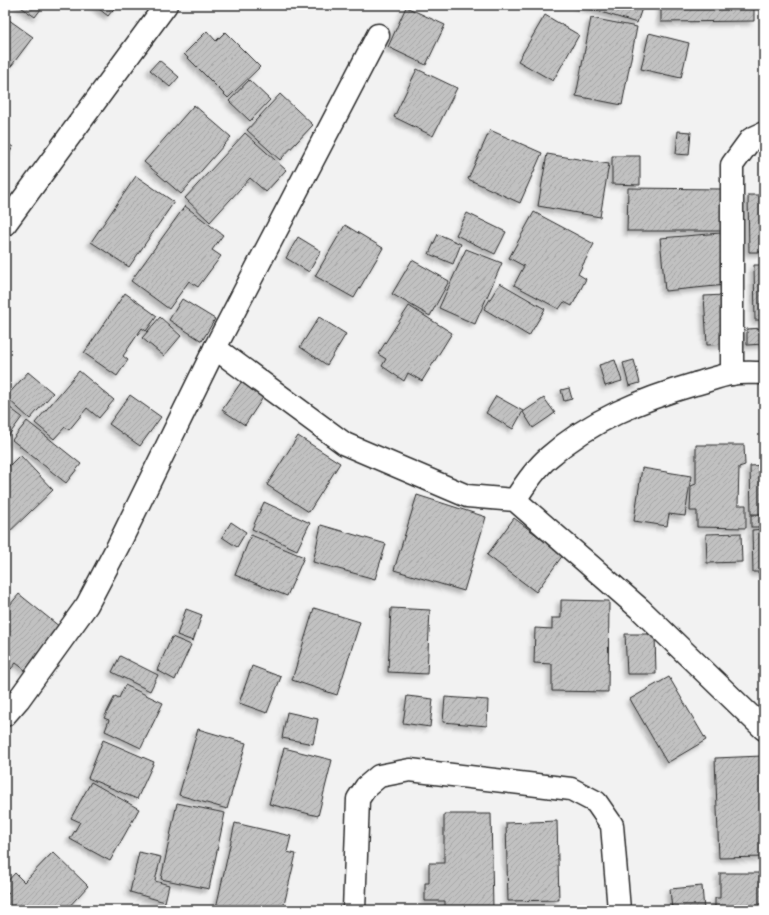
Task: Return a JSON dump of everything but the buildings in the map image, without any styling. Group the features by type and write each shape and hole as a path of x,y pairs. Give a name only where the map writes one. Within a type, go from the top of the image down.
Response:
{"street":[{"path":"5,224 166,5"},
{"path":"5,715 19,699 87,605 118,546 215,348 378,35"},
{"path":"732,374 732,165 751,139 764,133"},
{"path":"215,348 345,444 467,496 516,500 640,609 764,729"},
{"path":"516,500 528,479 549,457 597,423 630,406 666,393 732,374 764,373"},
{"path":"354,910 358,799 366,787 379,776 410,770 571,789 596,802 612,825 619,910"}]}
